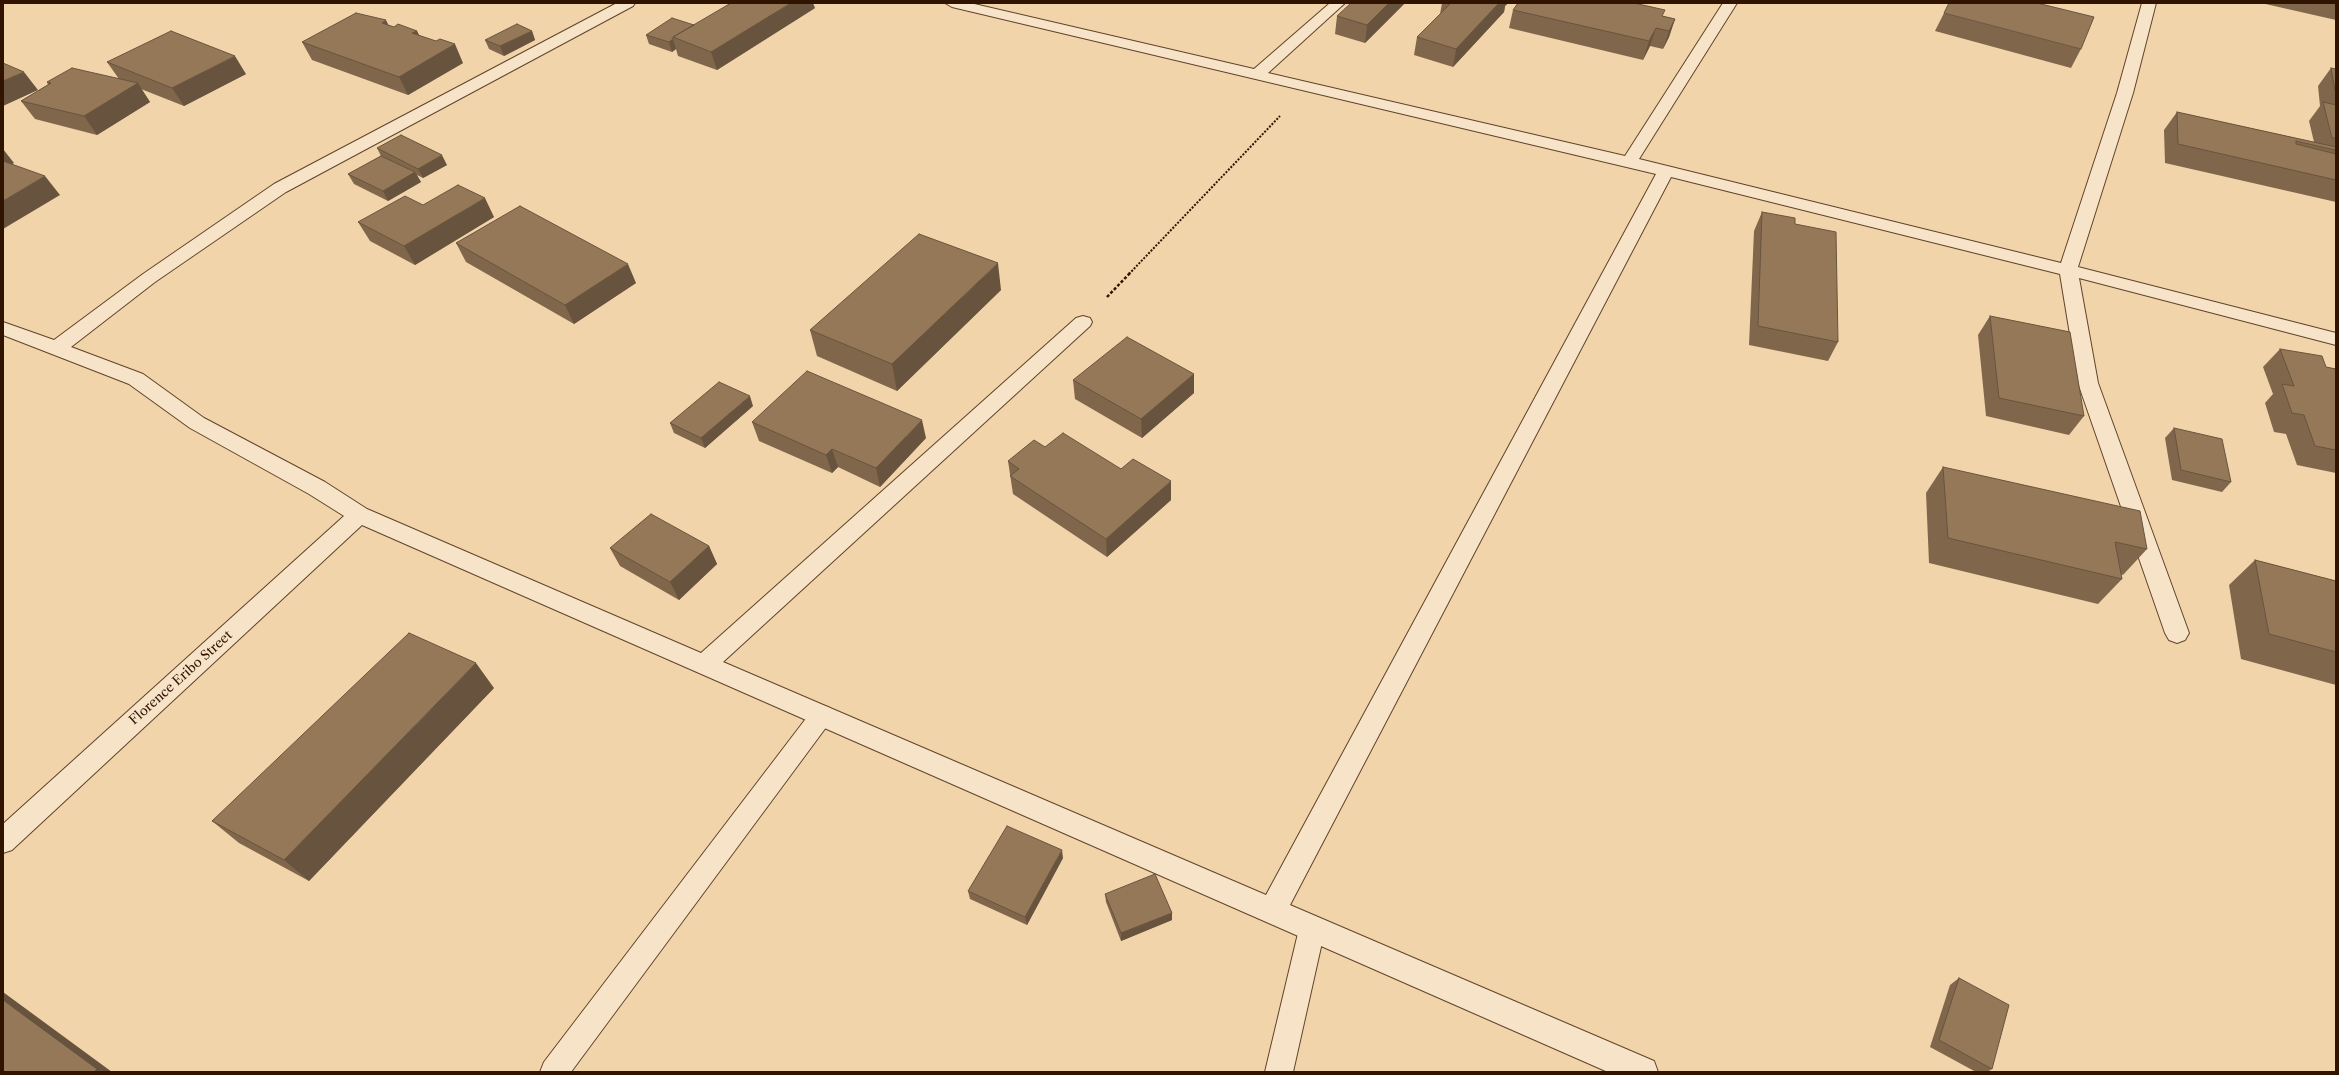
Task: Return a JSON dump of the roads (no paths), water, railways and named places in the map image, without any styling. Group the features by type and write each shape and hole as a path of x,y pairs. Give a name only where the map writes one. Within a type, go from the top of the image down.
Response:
{"street":[{"path":"56,348 149,278 280,188 628,3"},
{"path":"952,3 1629,162 2068,270 2336,339"},
{"path":"1256,75 1338,3"},
{"path":"1629,162 1730,3"},
{"path":"2149,3 2125,93 2068,270 2088,382 2177,633"},
{"path":"1272,911 1666,171"},
{"path":"704,665 1083,322"},
{"path":"3,328 136,379 197,423 317,488 359,515 1643,1072"},
{"name":"Florence Eribo Street","path":"3,841 359,515"}],"lane":[{"path":"554,1072 822,715"},
{"path":"1279,1072 1312,928"}]}
